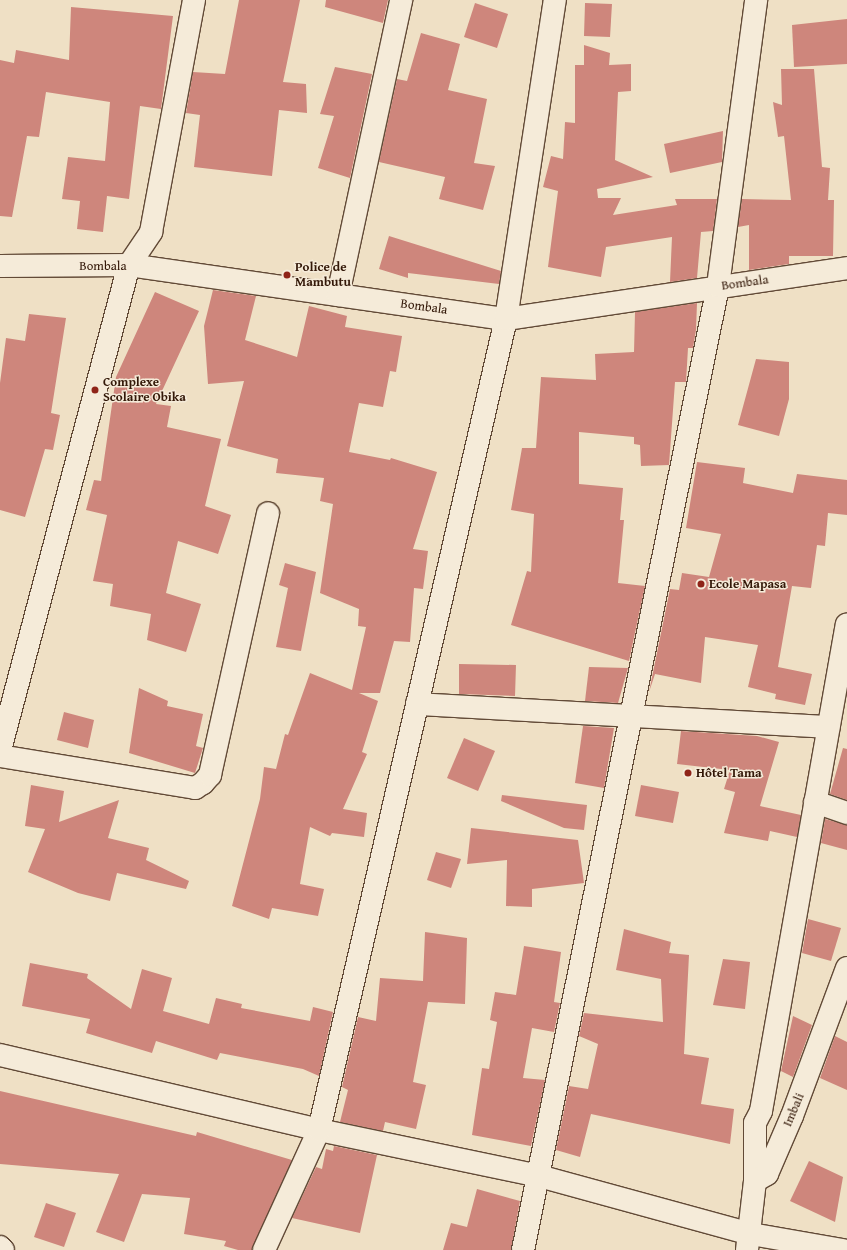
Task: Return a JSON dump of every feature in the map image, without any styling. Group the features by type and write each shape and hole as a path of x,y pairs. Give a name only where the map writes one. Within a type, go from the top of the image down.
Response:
{"street":[{"path":"0,750 128,265 151,232 194,0"},
{"path":"338,295 401,0"},
{"path":"264,1250 319,1130 506,319 555,0"},
{"path":"523,1250 633,717 718,286 756,0"},
{"name":"Bombala","path":"0,266 128,265 506,319 718,286 847,268"},
{"path":"0,756 195,788 203,783 210,775 268,513"},
{"path":"749,1242 755,1181 755,1123 761,1111 814,802 847,625"},
{"path":"417,704 828,727"},
{"path":"814,802 847,813"},
{"name":"Imbali","path":"755,1181 767,1174 792,1116 847,968"},
{"path":"0,1055 319,1130 539,1176 749,1242 843,1250"},
{"path":"0,1247 3,1250"}],"building":[{"path":"239,0 300,0 283,82 306,84 307,113 279,110 272,176 194,167 200,115 186,113 193,72 225,74"},
{"path":"326,0 388,0 383,23 325,7"},
{"path":"475,3 508,14 497,48 464,37"},
{"path":"585,3 612,4 610,37 584,36"},
{"path":"71,7 173,16 161,109 140,106 129,199 107,196 103,232 77,229 80,201 62,199 68,157 105,161 110,102 46,92 39,137 27,136 12,217 0,216 0,60 14,63 16,50 69,60"},
{"path":"847,19 847,64 794,67 792,25"},
{"path":"421,33 460,44 448,90 487,99 474,163 495,166 483,210 439,199 445,177 379,162 397,79 407,81"},
{"path":"584,45 610,53 609,65 631,64 631,91 618,92 615,160 653,177 597,189 598,198 621,198 613,215 677,205 675,199 717,199 713,231 701,232 697,278 670,282 672,237 606,247 601,277 548,267 558,191 543,187 551,156 563,159 565,122 575,123 575,65 584,65"},
{"path":"335,67 372,74 350,178 318,168 334,116 320,114"},
{"path":"781,69 814,69 822,167 830,168 828,200 834,200 833,256 789,256 789,264 749,270 749,225 738,227 742,199 791,200 784,136 778,137 773,102 782,105"},
{"path":"723,131 722,162 670,173 664,144"},
{"path":"389,236 501,271 499,284 408,273 408,278 379,269"},
{"path":"213,290 256,296 245,340 297,357 309,306 347,316 345,327 402,336 396,372 390,371 383,407 359,403 349,452 390,460 391,458 437,472 413,549 428,551 423,589 414,588 410,642 394,641 380,693 359,693 378,701 362,752 367,754 343,809 367,813 364,837 332,833 330,836 310,827 300,884 324,889 318,916 272,908 269,919 232,906 260,799 264,767 276,769 285,734 288,735 310,673 352,690 366,627 358,626 359,609 320,593 333,504 320,501 324,478 276,473 278,459 227,446 244,381 208,384 204,326"},
{"path":"155,292 199,311 156,404 171,406 167,427 221,439 205,506 231,515 218,554 178,541 166,593 201,604 186,652 147,640 151,614 110,606 113,584 93,581 107,515 86,510 94,480 101,481 116,377"},
{"path":"697,303 696,330 693,348 688,348 686,382 675,382 669,465 641,466 640,445 634,444 634,437 579,432 579,484 623,488 620,520 624,520 618,583 645,586 629,661 511,625 527,571 531,572 534,514 511,510 522,448 536,448 541,377 596,380 595,354 634,352 635,312"},
{"path":"29,314 66,318 51,413 60,415 53,450 45,449 25,517 0,510 0,383 6,338 25,341"},
{"path":"756,359 789,362 789,399 779,436 738,425"},
{"path":"697,462 745,468 743,483 793,493 797,474 847,480 847,515 828,513 825,546 817,545 811,588 792,586 778,667 812,674 805,705 775,699 776,694 748,687 758,645 705,637 701,683 655,674 649,692 670,589 679,590 682,573 709,577 721,534 686,528"},
{"path":"285,563 316,572 301,651 276,647 288,588 279,585"},
{"path":"459,664 516,665 515,696 459,694"},
{"path":"589,667 628,668 618,703 585,701"},
{"path":"139,688 168,701 167,706 203,714 196,746 203,748 195,773 129,753"},
{"path":"64,712 94,720 88,748 57,740"},
{"path":"583,726 614,728 604,788 575,783"},
{"path":"681,731 757,736 779,742 760,806 801,815 797,837 770,831 768,841 724,833 735,792 724,789 730,770 677,764"},
{"path":"464,738 495,751 478,791 447,778"},
{"path":"843,748 847,749 847,800 830,794"},
{"path":"31,785 64,791 59,822 119,800 108,838 149,848 146,860 189,881 186,889 117,873 110,901 78,893 28,872 45,829 25,826"},
{"path":"641,785 679,792 673,823 635,816"},
{"path":"502,795 587,805 584,830 564,828 501,801"},
{"path":"825,819 847,825 847,850 821,843"},
{"path":"471,828 578,840 584,883 532,889 532,907 506,906 507,860 467,864"},
{"path":"436,852 461,859 451,888 427,880"},
{"path":"808,919 841,928 831,961 802,953"},
{"path":"624,929 671,942 669,953 689,955 684,1054 709,1058 701,1104 734,1109 730,1144 591,1114 580,1157 556,1150 569,1086 588,1089 598,1044 579,1036 584,1013 663,1022 661,979 616,970"},
{"path":"425,932 467,938 465,1004 428,1002 413,1082 426,1085 416,1129 385,1122 383,1131 340,1122 348,1090 342,1087 358,1017 376,1021 380,978 423,981"},
{"path":"524,946 561,952 554,1002 560,1003 554,1032 532,1028 523,1078 545,1080 531,1146 472,1135 482,1068 489,1069 497,1022 490,1020 495,992 516,995"},
{"path":"723,959 750,962 745,1009 713,1005"},
{"path":"30,963 88,974 87,978 131,1009 142,969 172,978 163,1011 209,1024 216,998 242,1004 241,1008 310,1021 313,1007 333,1012 319,1076 303,1069 220,1053 217,1060 156,1041 152,1053 86,1033 90,1019 22,1006"},
{"path":"793,1016 812,1025 793,1077 781,1071"},
{"path":"835,1036 847,1042 847,1090 820,1078"},
{"path":"0,1091 196,1136 197,1132 292,1160 252,1250 238,1250 224,1246 226,1241 184,1234 190,1198 142,1194 124,1242 96,1232 119,1174 0,1164"},
{"path":"334,1146 377,1155 360,1233 292,1218 316,1167 322,1169 326,1149 333,1151"},
{"path":"809,1161 843,1177 835,1222 790,1201"},
{"path":"477,1189 520,1201 511,1250 443,1250 451,1223 467,1227"},
{"path":"46,1203 76,1213 64,1247 34,1237"}],"place":[{"name":"Police de Mambutu","path":"287,275"},
{"name":"Complexe Scolaire Obika","path":"95,390"},
{"name":"Ecole Mapasa","path":"701,584"},
{"name":"Hôtel Tama","path":"688,773"}]}
